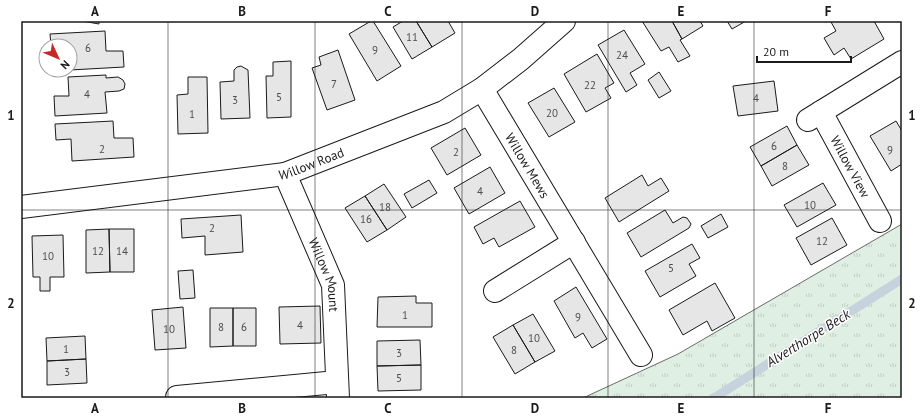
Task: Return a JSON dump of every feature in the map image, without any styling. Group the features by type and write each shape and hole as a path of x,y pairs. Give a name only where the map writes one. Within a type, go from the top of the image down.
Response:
{"street":[{"name":"Willow Road","path":"21,207 285,174 444,112 482,89 521,59 564,21"},
{"name":"Willow View","path":"880,221 815,116 902,62"},
{"name":"Willow Mews","path":"482,89 641,355"},
{"name":"Willow Mount","path":"177,397 338,390 333,285 285,174"},
{"path":"495,291 574,242"}],"green space":[{"path":"902,224 902,398 583,398 678,354"}],"building":[{"path":"82,21 99,21 99,24"},
{"path":"373,21 401,66 377,81 349,34"},
{"path":"403,21 416,21 432,47 412,59 393,27"},
{"path":"416,21 448,21 455,33 432,47"},
{"path":"642,21 672,21 682,39 680,40 690,56 678,62 669,47 661,51"},
{"path":"672,21 700,21 703,26 682,39"},
{"path":"727,21 746,21 732,29"},
{"path":"874,21 884,39 851,59 844,48 834,55 824,38 836,31 831,22"},
{"path":"624,30 645,64 630,73 637,85 626,92 598,45"},
{"path":"105,31 106,51 123,51 124,67 78,70 78,38 50,38 50,34"},
{"path":"338,50 355,100 327,110 312,68 321,65 319,57"},
{"path":"597,54 614,83 605,88 611,98 586,112 564,74"},
{"path":"291,61 291,117 267,118 266,76 273,76 273,62"},
{"path":"241,66 248,70 250,118 221,119 220,82 234,81 234,70"},
{"path":"659,72 671,91 659,98 648,80"},
{"path":"106,75 106,78 118,77 123,80 125,84 124,89 105,92 107,113 55,116 54,96 69,96 68,78 78,78 78,76"},
{"path":"188,77 207,77 208,133 178,134 177,95 188,94"},
{"path":"774,81 778,111 738,116 733,86"},
{"path":"554,88 575,122 549,137 528,103"},
{"path":"113,121 114,138 133,138 134,157 72,161 71,139 56,140 55,124"},
{"path":"896,121 902,131 902,164 891,171 870,136"},
{"path":"787,126 797,145 761,166 750,147"},
{"path":"465,128 481,155 447,175 431,148"},
{"path":"797,145 809,165 772,186 761,166"},
{"path":"490,167 505,193 469,214 454,188"},
{"path":"642,175 648,186 661,178 669,191 619,222 605,198"},
{"path":"429,180 437,193 412,208 404,194"},
{"path":"823,183 836,205 797,227 784,205"},
{"path":"384,184 406,217 387,230 365,196"},
{"path":"365,196 387,230 367,242 345,208"},
{"path":"520,201 535,227 499,247 494,238 483,244 474,227"},
{"path":"665,210 673,223 683,217 687,218 691,224 689,228 641,257 627,233"},
{"path":"721,214 728,227 708,238 701,226"},
{"path":"241,215 243,252 205,255 205,236 182,238 181,219"},
{"path":"832,218 847,245 811,265 796,238"},
{"path":"109,229 110,272 86,273 86,230"},
{"path":"109,229 134,229 134,272 110,272"},
{"path":"63,235 64,277 50,277 50,291 40,291 40,277 33,277 32,236"},
{"path":"692,244 700,258 689,264 696,276 660,297 645,271"},
{"path":"193,270 195,298 180,299 178,271"},
{"path":"715,283 735,318 712,331 707,321 683,335 669,310"},
{"path":"576,287 607,339 592,348 583,333 575,338 554,301"},
{"path":"416,296 416,303 432,303 432,327 377,327 378,297"},
{"path":"320,306 321,343 280,344 279,307"},
{"path":"183,307 186,348 155,350 152,310"},
{"path":"210,308 233,308 233,346 210,347"},
{"path":"233,308 256,308 256,346 233,346"},
{"path":"533,314 555,351 535,362 513,325"},
{"path":"513,325 535,362 515,374 493,337"},
{"path":"85,336 86,359 47,361 46,338"},
{"path":"420,340 421,365 377,366 377,341"},
{"path":"86,359 87,383 47,385 47,361"},
{"path":"421,365 421,390 378,391 377,366"}],"waterway":[{"name":"Alverthorpe Beck","path":"714,398 902,279"}]}
